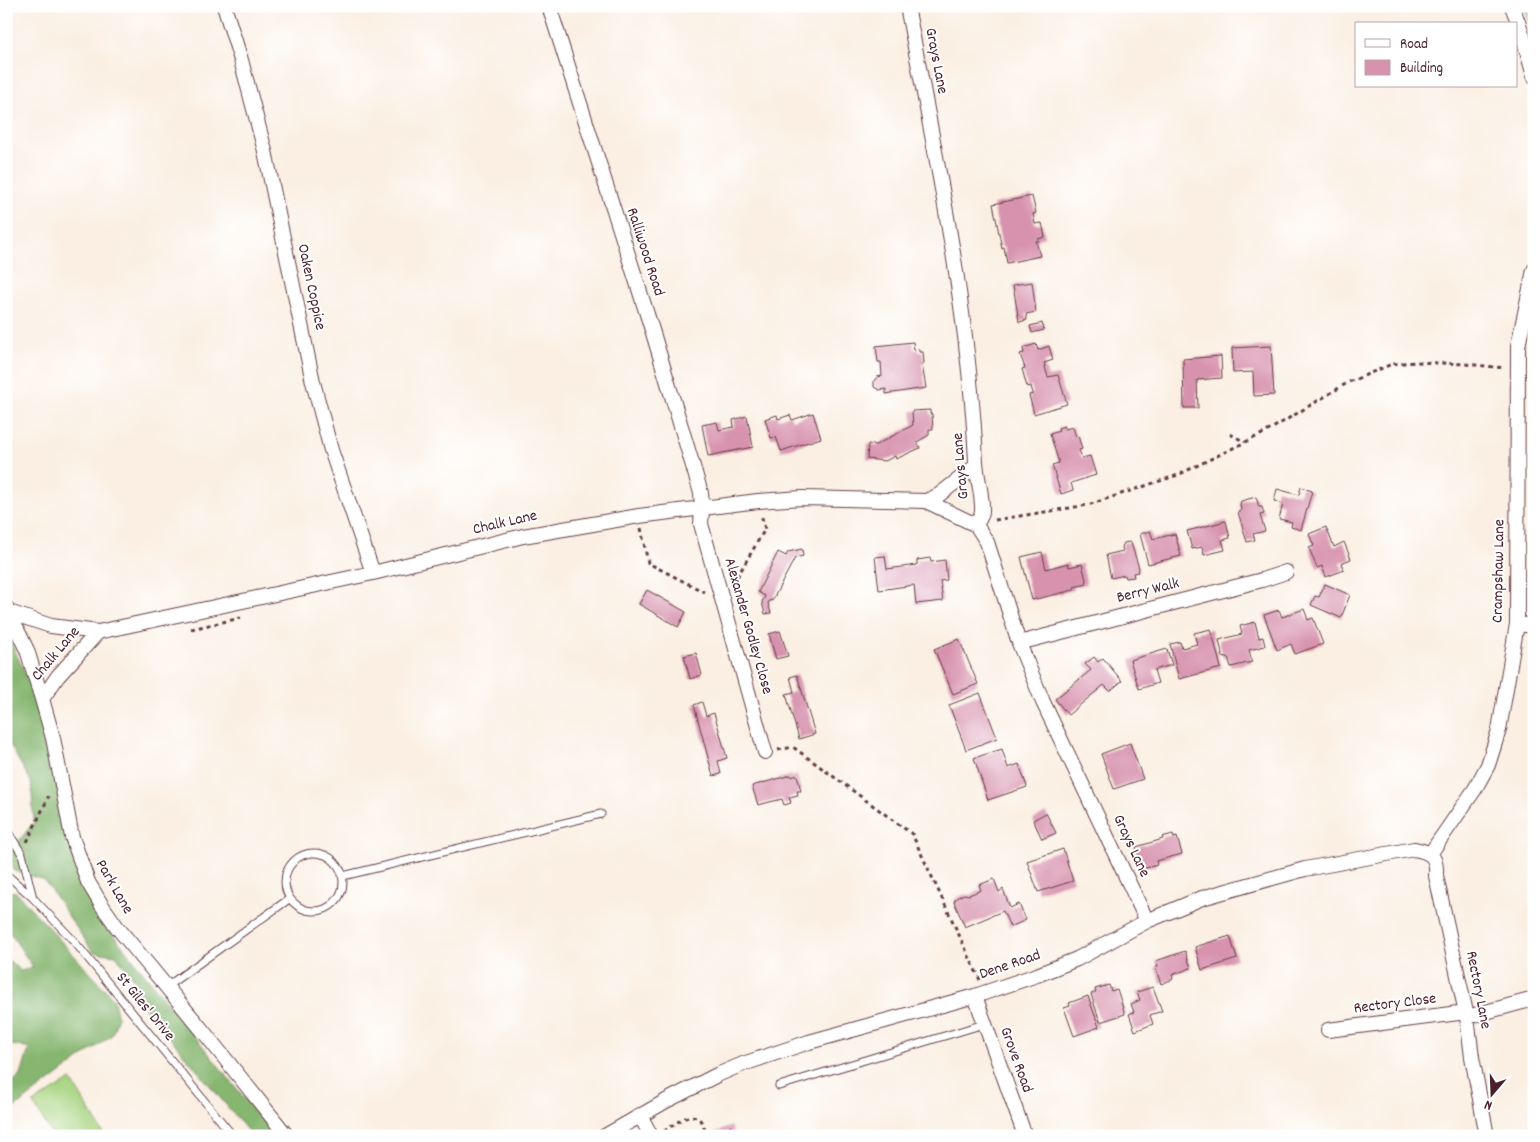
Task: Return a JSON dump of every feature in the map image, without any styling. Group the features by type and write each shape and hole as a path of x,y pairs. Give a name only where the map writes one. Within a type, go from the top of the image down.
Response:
{"street":[{"name":"Oaken Coppice","path":"224,6 242,60 265,151 313,382 331,450 373,573"},
{"name":"Ralliwood Road","path":"549,6 653,333 701,493 702,509"},
{"name":"Grays Lane","path":"907,6 955,263 974,415 976,466 982,512 976,525 987,542 1019,643 1043,702 1147,921"},
{"path":"1512,6 1534,76"},
{"name":"Crampshaw Lane","path":"1430,854 1475,789 1488,766 1499,730 1517,624 1518,346 1534,270"},
{"path":"926,501 939,495 976,466"},
{"name":"Chalk Lane","path":"8,610 51,626 98,632 373,573 523,536 639,516 702,509 760,508 802,498 926,501 976,525"},
{"name":"Alexander Godley Close","path":"702,509 701,524 765,752"},
{"name":"Berry Walk","path":"1019,643 1262,580 1286,572"},
{"name":"Park Lane","path":"8,610 27,650 53,738 72,837 81,865 101,904 286,1136"},
{"path":"1517,624 1534,626"},
{"name":"Chalk Lane","path":"42,699 58,676 98,632"},
{"name":"Dene Road","path":"606,1136 640,1115 717,1075 743,1064 809,1042 980,994 1037,975 1077,959 1147,921 1202,898 1304,869 1414,849 1430,854"},
{"name":"Rectory Lane","path":"1430,854 1436,861 1436,876 1452,943 1487,1136"},
{"name":"Grove Road","path":"980,994 984,1024 1025,1136"},
{"name":"Rectory Close","path":"1328,1030 1466,1015 1534,999"},
{"path":"640,1115 651,1136"}],"lane":[{"path":"343,876 601,814"},
{"name":"St Giles' Drive","path":"6,829 22,854 33,898"},
{"path":"315,852 328,855 338,864 343,876 342,889 336,901 325,909 312,911 299,908 289,898 284,886 285,873 291,862 302,854 315,852"},
{"name":"St Giles' Drive","path":"6,874 33,898 73,940 233,1136"},
{"path":"166,987 289,898"},
{"path":"779,1086 984,1024"}],"path":[{"path":"976,525 998,518 1088,505 1178,475 1266,432 1349,382 1392,364 1414,362 1448,363 1518,369"},
{"path":"1230,434 1245,442"},
{"path":"760,508 771,514"},
{"path":"753,516 760,508"},
{"path":"639,516 648,563 723,602 765,529 760,508"},
{"path":"632,533 652,530"},
{"path":"185,630 242,618"},
{"path":"765,752 793,747 912,834 980,994"},
{"path":"22,854 48,798"},
{"path":"657,1136 688,1117 694,1116 700,1119 708,1135"}],"green space":[{"path":"1524,6 1534,6 1534,38"},
{"path":"6,632 34,692 49,746 67,836 81,884 107,927 275,1136 252,1136 140,1002 137,984 116,955 93,952 44,880 14,871 9,853 34,822 31,782 6,738"},
{"path":"6,891 16,892 113,998 118,1017 112,1035 6,1114 6,1087 21,1075 29,1049 14,1045 6,1048 6,958 21,971 33,967 6,927"},
{"path":"71,1080 105,1136 53,1136 33,1103"}],"building":[{"path":"1032,196 1036,213 1033,214 1035,224 1042,223 1045,237 1036,241 1040,256 1007,263 993,204"},
{"path":"1032,282 1036,312 1026,314 1027,320 1019,322 1013,285"},
{"path":"1042,323 1044,330 1032,333 1030,326"},
{"path":"913,342 914,350 919,349 919,352 923,352 924,363 922,364 926,388 886,394 886,389 879,390 874,387 874,381 877,377 882,376 881,362 878,362 876,346"},
{"path":"1036,344 1038,350 1049,346 1053,360 1044,363 1048,377 1058,375 1067,404 1034,414 1029,395 1033,394 1031,386 1027,387 1022,369 1025,368 1020,354 1024,353 1023,348"},
{"path":"1271,346 1274,395 1254,396 1253,372 1233,373 1232,348"},
{"path":"1221,356 1222,378 1197,380 1198,408 1184,408 1183,359"},
{"path":"930,410 933,429 929,429 929,435 917,442 920,448 896,459 895,456 885,461 867,459 868,444 876,445 913,425 912,411"},
{"path":"813,413 821,438 781,451 776,437 771,438 765,419 777,415 778,419 790,415 792,420"},
{"path":"747,416 753,447 708,456 702,425 717,422 719,430 734,427 733,420"},
{"path":"1064,426 1065,429 1073,427 1082,449 1079,450 1082,458 1090,456 1096,475 1071,483 1073,490 1061,494 1052,465 1059,463 1050,434 1059,431 1058,428"},
{"path":"1301,487 1312,491 1301,530 1291,527 1292,522 1279,519 1283,504 1274,501 1277,489 1299,495"},
{"path":"1256,497 1259,507 1262,507 1264,514 1260,515 1265,531 1253,534 1255,540 1247,542 1238,512 1241,511 1241,501"},
{"path":"1226,521 1230,538 1222,540 1225,550 1204,555 1202,547 1192,549 1187,531"},
{"path":"1326,527 1334,547 1344,542 1351,559 1341,563 1344,570 1326,577 1322,566 1317,568 1309,548 1314,546 1309,534"},
{"path":"1150,531 1153,539 1175,534 1181,556 1148,564 1140,534"},
{"path":"1124,543 1131,543 1139,568 1138,572 1133,573 1134,577 1126,578 1125,575 1111,578 1106,555 1123,551"},
{"path":"802,549 803,556 795,558 772,601 770,600 768,603 771,613 765,614 762,602 765,596 758,592 778,552 786,556 788,552"},
{"path":"1042,552 1046,569 1068,563 1069,567 1082,564 1087,584 1074,587 1074,590 1032,600 1021,557"},
{"path":"885,556 887,569 917,565 917,560 930,558 931,562 945,560 947,580 940,581 943,601 916,604 914,585 879,590 875,557"},
{"path":"1325,584 1350,595 1341,618 1311,605 1315,596 1319,597"},
{"path":"647,590 686,612 678,627 639,604"},
{"path":"1304,609 1308,620 1313,618 1323,644 1295,654 1291,644 1277,650 1264,615 1279,610 1282,617"},
{"path":"1255,622 1259,638 1263,637 1265,646 1249,650 1252,662 1231,667 1228,657 1223,658 1219,640 1242,634 1240,626"},
{"path":"1211,629 1221,668 1179,679 1170,644 1180,642 1182,648 1197,644 1194,633"},
{"path":"780,631 788,656 776,659 769,634"},
{"path":"959,639 978,684 953,694 934,649"},
{"path":"1167,649 1172,665 1154,670 1158,683 1139,689 1130,660"},
{"path":"696,653 702,675 690,679 684,656"},
{"path":"1094,657 1098,662 1103,658 1122,681 1110,691 1104,685 1068,715 1055,699 1091,670 1085,664"},
{"path":"797,675 815,734 799,739 786,694 794,692 790,677"},
{"path":"980,693 997,738 966,750 949,705"},
{"path":"702,702 706,716 714,713 727,758 718,761 721,774 713,776 694,705"},
{"path":"1130,743 1143,779 1114,789 1101,754"},
{"path":"1002,749 1008,768 1019,764 1027,787 988,800 974,758"},
{"path":"791,775 791,777 797,775 801,791 797,791 798,795 789,797 791,803 784,805 782,799 758,805 752,786"},
{"path":"1046,813 1056,833 1042,839 1033,820"},
{"path":"1173,834 1174,838 1177,837 1182,854 1156,861 1157,865 1142,869 1136,847"},
{"path":"1063,849 1073,881 1038,892 1027,861"},
{"path":"994,879 999,892 1003,889 1010,908 1019,904 1026,920 1010,927 1003,911 965,927 954,902 956,898 981,890 979,885"},
{"path":"1230,936 1237,959 1202,970 1195,947"},
{"path":"1185,951 1191,968 1172,975 1173,979 1161,984 1155,967 1158,967 1156,961"},
{"path":"1109,985 1111,991 1117,989 1125,1014 1100,1022 1091,994 1096,992 1095,989"},
{"path":"1153,987 1162,1011 1150,1015 1153,1024 1135,1031 1129,1014 1134,1012 1131,1004 1140,1000 1137,992"},
{"path":"1088,996 1099,1027 1074,1036 1064,1008 1070,1006 1069,1003"},
{"path":"731,1126 735,1136 707,1136"}]}
